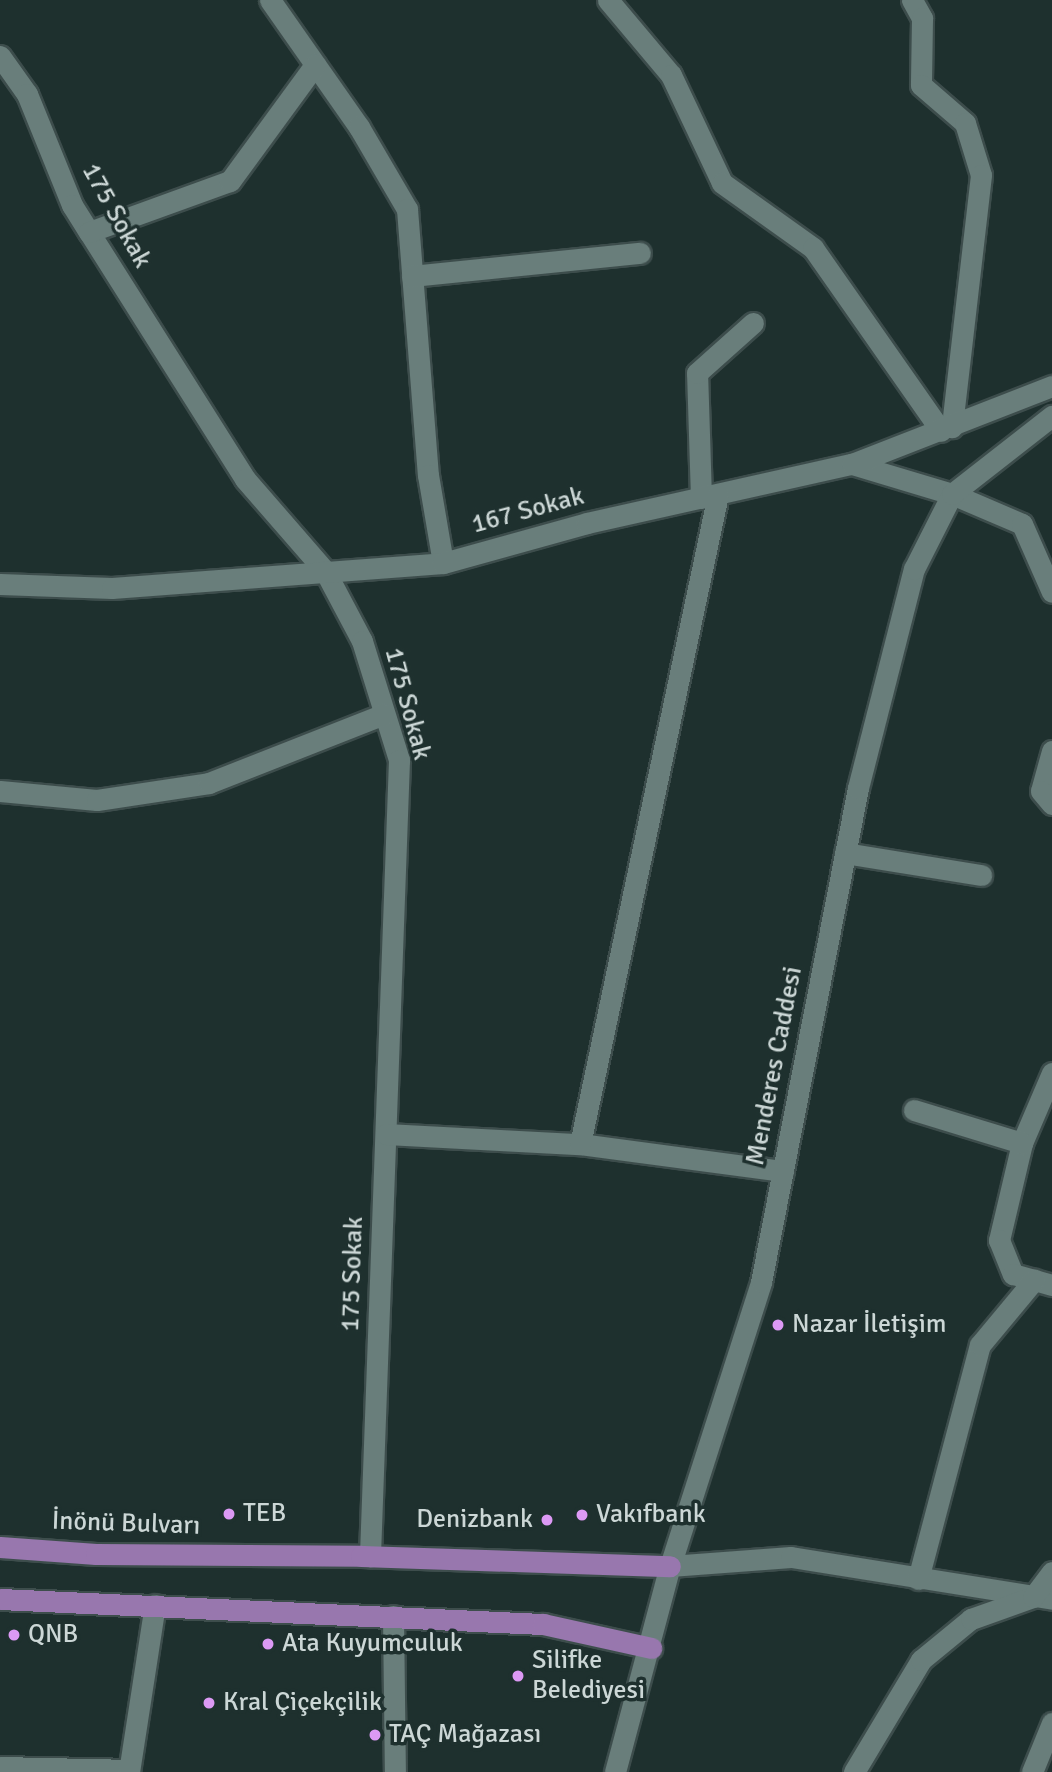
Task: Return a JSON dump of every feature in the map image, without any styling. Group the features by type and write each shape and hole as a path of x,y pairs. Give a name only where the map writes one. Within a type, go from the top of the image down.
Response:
{"main road":[{"name":"İnönü Bulvarı","path":"0,1547 96,1554 370,1556 670,1566"},
{"path":"0,1599 543,1624 651,1648"}],"street":[{"path":"270,0 407,209 429,475 443,563"},
{"path":"608,0 671,75 722,183 813,248 946,429"},
{"path":"912,0 922,18 921,85 965,124 981,175 946,429"},
{"name":"175 Sokak","path":"0,55 27,94 72,205 245,480 325,571 362,641 399,760 370,1556"},
{"path":"89,232 230,181 315,65"},
{"path":"412,276 640,253"},
{"path":"580,1144 709,496 697,373 753,323"},
{"name":"167 Sokak","path":"0,584 112,588 443,563 587,523 852,464 1052,386"},
{"name":"Menderes Caddesi","path":"615,1772 651,1648 670,1566 761,1282 845,853 915,569 952,494 1052,416"},
{"path":"852,464 952,494 1022,524 1052,592"},
{"path":"0,791 97,800 209,783 384,714"},
{"path":"1052,751 1041,791 1052,804"},
{"path":"845,853 981,875"},
{"path":"918,1579 980,1345 1043,1283 1013,1274 999,1240 1022,1143 1052,1073"},
{"path":"914,1110 1022,1143"},
{"path":"386,1134 580,1144 783,1171"},
{"path":"670,1566 791,1557 1042,1598"},
{"path":"1042,1598 1052,1572"},
{"path":"854,1772 921,1660 971,1619 1042,1598"},
{"path":"0,1767 129,1771 155,1605"},
{"path":"393,1616 395,1772"},
{"path":"1032,1772 1052,1723"}],"place":[{"name":"Nazar İletişim","path":"778,1325"},
{"name":"TEB","path":"229,1514"},
{"name":"Vakıfbank","path":"582,1515"},
{"name":"Denizbank","path":"547,1520"},
{"name":"QNB","path":"14,1635"},
{"name":"Ata Kuyumculuk","path":"268,1644"},
{"name":"Silifke Belediyesi","path":"518,1676"},
{"name":"Kral Çiçekçilik","path":"209,1703"},
{"name":"TAÇ Mağazası","path":"375,1735"}]}
